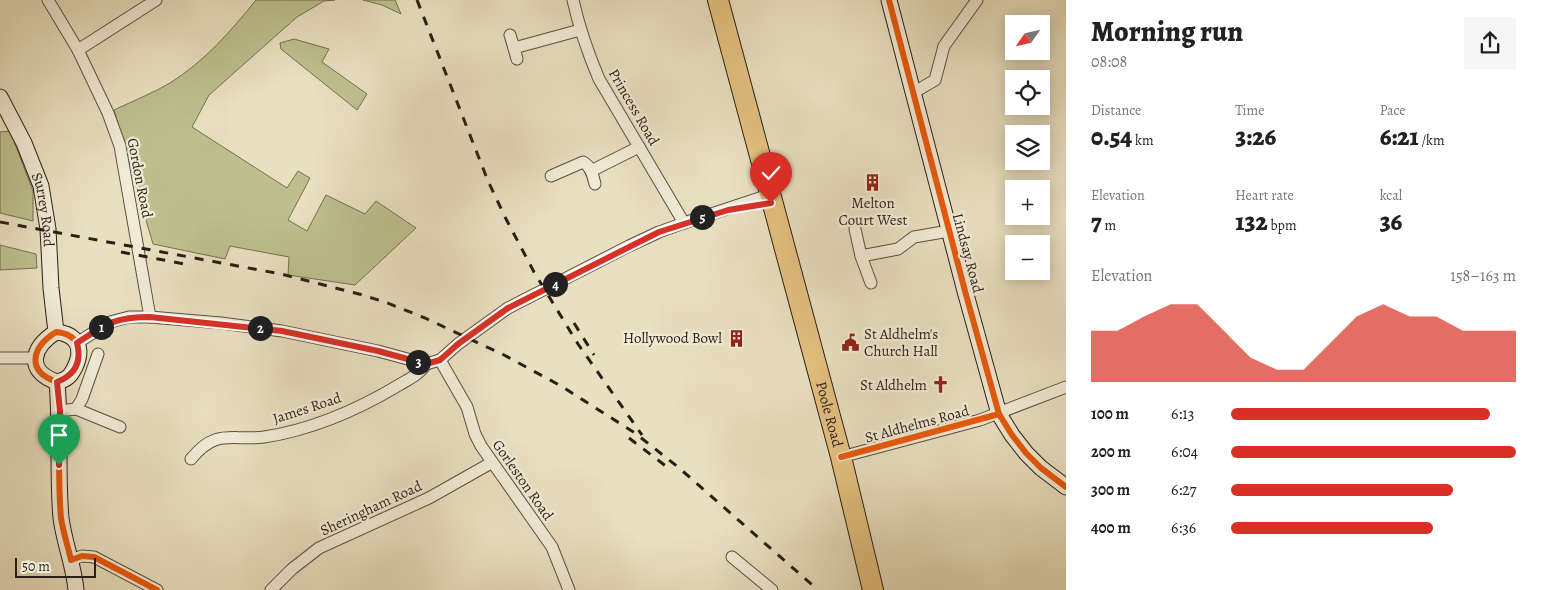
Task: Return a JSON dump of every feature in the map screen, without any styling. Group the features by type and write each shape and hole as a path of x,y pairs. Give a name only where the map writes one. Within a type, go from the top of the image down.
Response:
{"highway":[{"name":"Poole Road","path":"718,0 779,234 841,458 872,590"}],"street":[{"name":"Gordon Road","path":"48,0 78,50 108,113 120,146 150,317"},
{"path":"78,50 156,0"},
{"name":"Princess Road","path":"573,0 580,30 599,78 684,223"},
{"name":"Lindsay Road","path":"889,0 999,414 1026,454 1066,487"},
{"path":"913,94 935,80 944,46 977,0"},
{"path":"510,35 515,53 580,30"},
{"name":"Surrey Road","path":"0,97 24,143 41,186 48,229 51,288 56,332"},
{"path":"591,172 639,147"},
{"path":"551,176 583,162 587,164 595,184"},
{"path":"77,343 110,322 129,317 150,317 282,331 378,351 426,364 440,360 458,344 508,308 659,232 728,210 772,206"},
{"path":"855,229 861,256 871,283"},
{"path":"861,256 898,249 914,237 949,231"},
{"path":"56,332 71,336 77,343 80,352 68,378 57,382 49,380 41,374 35,358 37,349 56,332"},
{"path":"76,409 82,399 98,354"},
{"path":"0,358 35,358"},
{"name":"Gorleston Road","path":"440,360 462,396 475,434 491,463 520,499 552,547 569,590"},
{"name":"James Road","path":"191,459 198,450 211,440 264,437 336,417 386,393 422,371 426,364"},
{"path":"57,382 60,411 59,465 62,519 76,590"},
{"name":"St Aldhelms Road","path":"841,458 999,414 1066,387"},
{"path":"60,411 76,409 120,427"},
{"name":"Sheringham Road","path":"271,590 292,568 319,548 429,498 491,463"},
{"path":"71,560 82,556 94,557 157,590"},
{"path":"732,557 764,588"}],"green space":[{"path":"256,0 335,0 324,1 297,17 209,95 192,127 287,188 298,171 310,178 288,220 307,231 326,195 365,214 376,201 416,228 355,285 288,275 289,257 230,246 225,259 153,244 114,110 170,83 195,65 217,45"},
{"path":"363,0 395,0 401,14 382,5"},
{"path":"294,39 329,49 322,62 367,94 357,110 281,49 280,43"},
{"path":"10,131 33,191 33,221 0,213 0,132"},
{"path":"0,245 36,254 37,268 0,270"}],"railway":[{"path":"417,0 488,181 505,217 534,272 578,344 642,435"},
{"path":"0,222 281,274 359,294 425,318 504,355 561,386 635,433 678,467 818,590"},
{"path":"121,252 190,265"},
{"path":"574,323 594,355"},
{"path":"629,438 671,470"}],"cycle path":[{"path":"889,0 999,414 1026,453 1041,468 1066,487"},
{"path":"77,343 110,322 129,317 150,317 221,323 282,331 378,351 426,364 440,360 458,344 508,308 579,273"},
{"path":"56,332 63,333 74,339 77,343 79,354 71,374 57,382 40,372 36,365 37,352 48,338 56,332"},
{"path":"57,382 61,518 71,560 82,556 94,557 157,590"},
{"path":"841,457 999,414"}],"place":[{"name":"Melton Court West","path":"873,182"},
{"name":"Hollywood Bowl","path":"736,338"},
{"name":"St Aldhelm's Church Hall","path":"850,343"},
{"name":"St Aldhelm","path":"941,385"}],"route":[{"path":"59,465 60,411 57,382 68,378 71,374 80,352 77,343 110,322 129,317 150,317 282,331 378,351 426,364 440,360 458,344 508,308 629,246 684,223 728,210 771,203"}]}
